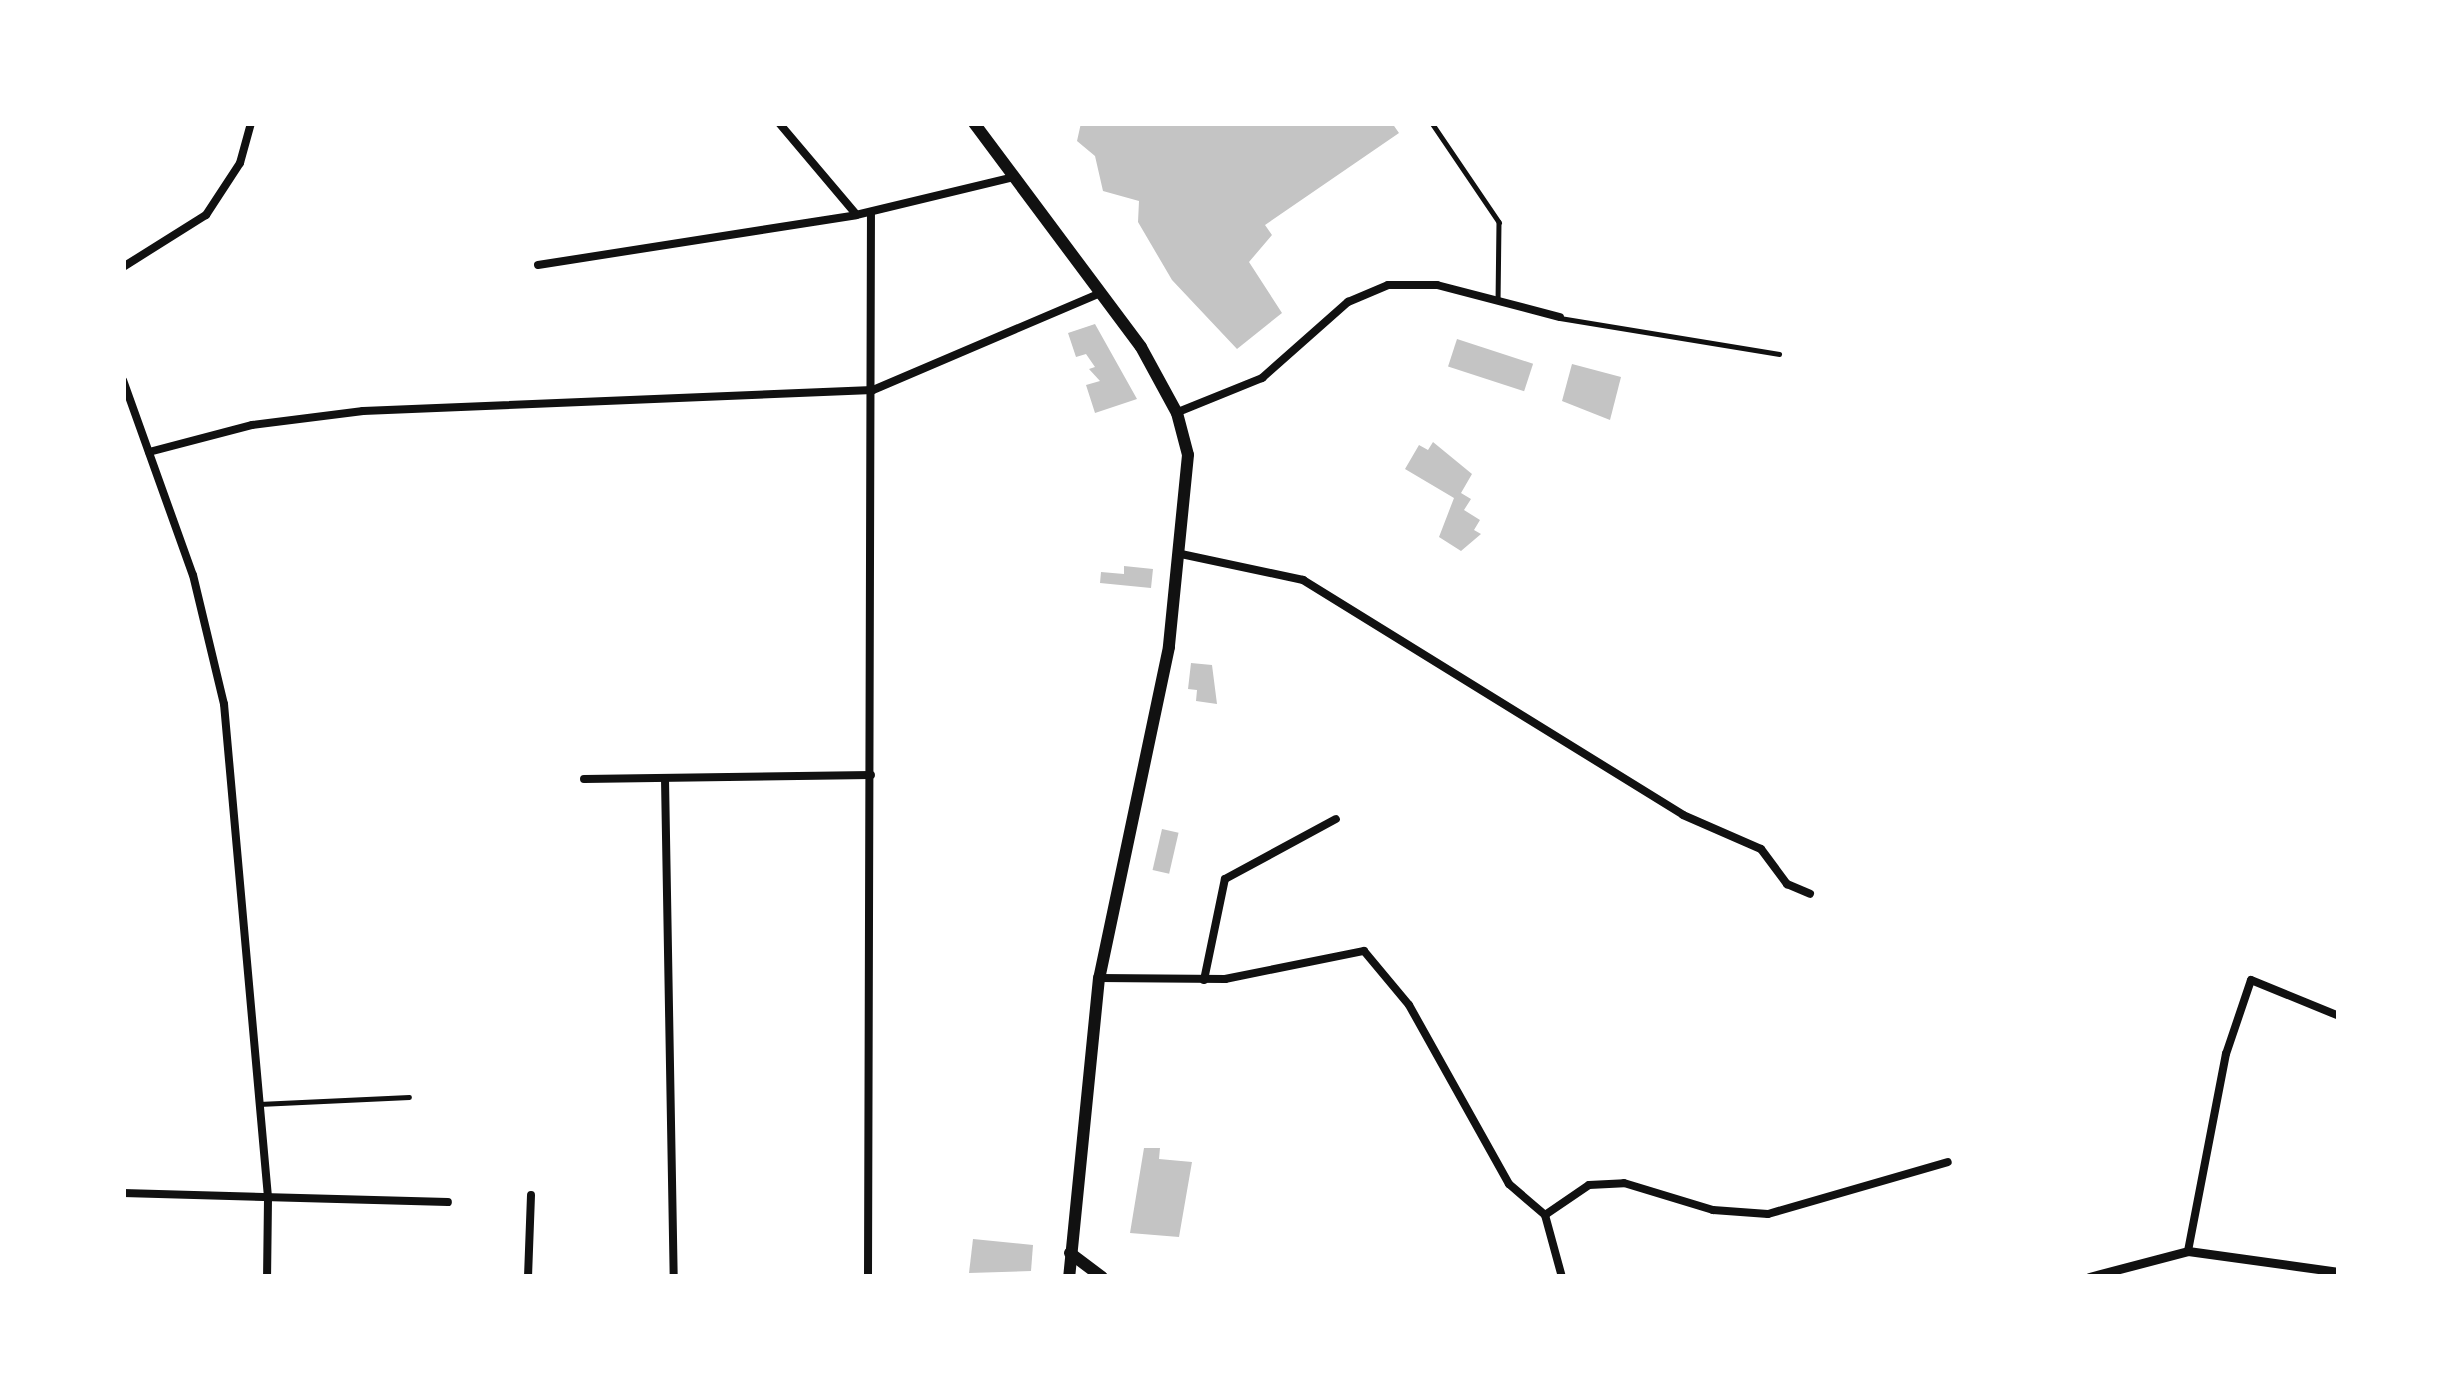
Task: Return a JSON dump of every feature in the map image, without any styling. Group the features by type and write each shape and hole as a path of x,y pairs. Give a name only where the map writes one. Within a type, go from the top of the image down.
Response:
{"main road":[{"path":"974,123 1102,293 1177,412 1188,455 1161,693 1099,978 1069,1277"},
{"path":"1070,1253 1102,1277"}],"street":[{"path":"123,267 206,215 240,164 251,123"},
{"path":"779,123 856,214"},
{"path":"538,265 871,212 1015,176"},
{"path":"868,1277 871,212"},
{"path":"1177,412 1277,368 1372,290 1420,283 1498,298 1559,317"},
{"path":"149,452 252,425 363,411 873,390 1102,293"},
{"path":"123,380 220,677 268,1199 267,1277"},
{"path":"1180,554 1303,580 1683,815 1762,849 1787,884 1810,894"},
{"path":"584,779 871,775"},
{"path":"665,779 674,1277"},
{"path":"1204,980 1226,879 1336,819"},
{"path":"1099,978 1204,980 1364,951 1409,1005 1499,1169 1545,1215 1562,1277"},
{"path":"2188,1251 2226,1054 2251,980 2339,1016"},
{"path":"1545,1215 1589,1185 1624,1183 1713,1210 1768,1214 1948,1162"},
{"path":"123,1193 448,1202"},
{"path":"528,1277 531,1195"},
{"path":"2089,1277 2188,1251 2339,1273"}],"lane":[{"path":"1432,123 1499,222 1498,298"},
{"path":"1559,317 1779,355"},
{"path":"259,1104 409,1097"}],"building":[{"path":"1081,123 1392,123 1399,133 1265,225 1272,235 1249,262 1282,313 1237,349 1172,280 1138,222 1139,201 1103,191 1095,156 1077,141"},
{"path":"1095,324 1137,399 1095,413 1086,385 1100,381 1089,369 1095,367 1086,354 1076,357 1068,333"},
{"path":"1457,339 1533,364 1524,391 1448,367"},
{"path":"1572,364 1621,377 1610,420 1562,401"},
{"path":"1433,442 1472,474 1461,493 1471,499 1464,510 1480,520 1474,530 1481,534 1461,551 1439,537 1454,498 1405,469 1419,445 1428,450"},
{"path":"1124,566 1153,569 1151,588 1100,583 1101,572 1124,574"},
{"path":"1191,663 1212,665 1217,704 1196,701 1197,690 1188,689"},
{"path":"1162,829 1179,833 1169,874 1153,870"},
{"path":"1144,1148 1160,1148 1159,1159 1192,1162 1179,1237 1130,1233"},
{"path":"973,1239 1033,1245 1031,1271 969,1273"}]}
